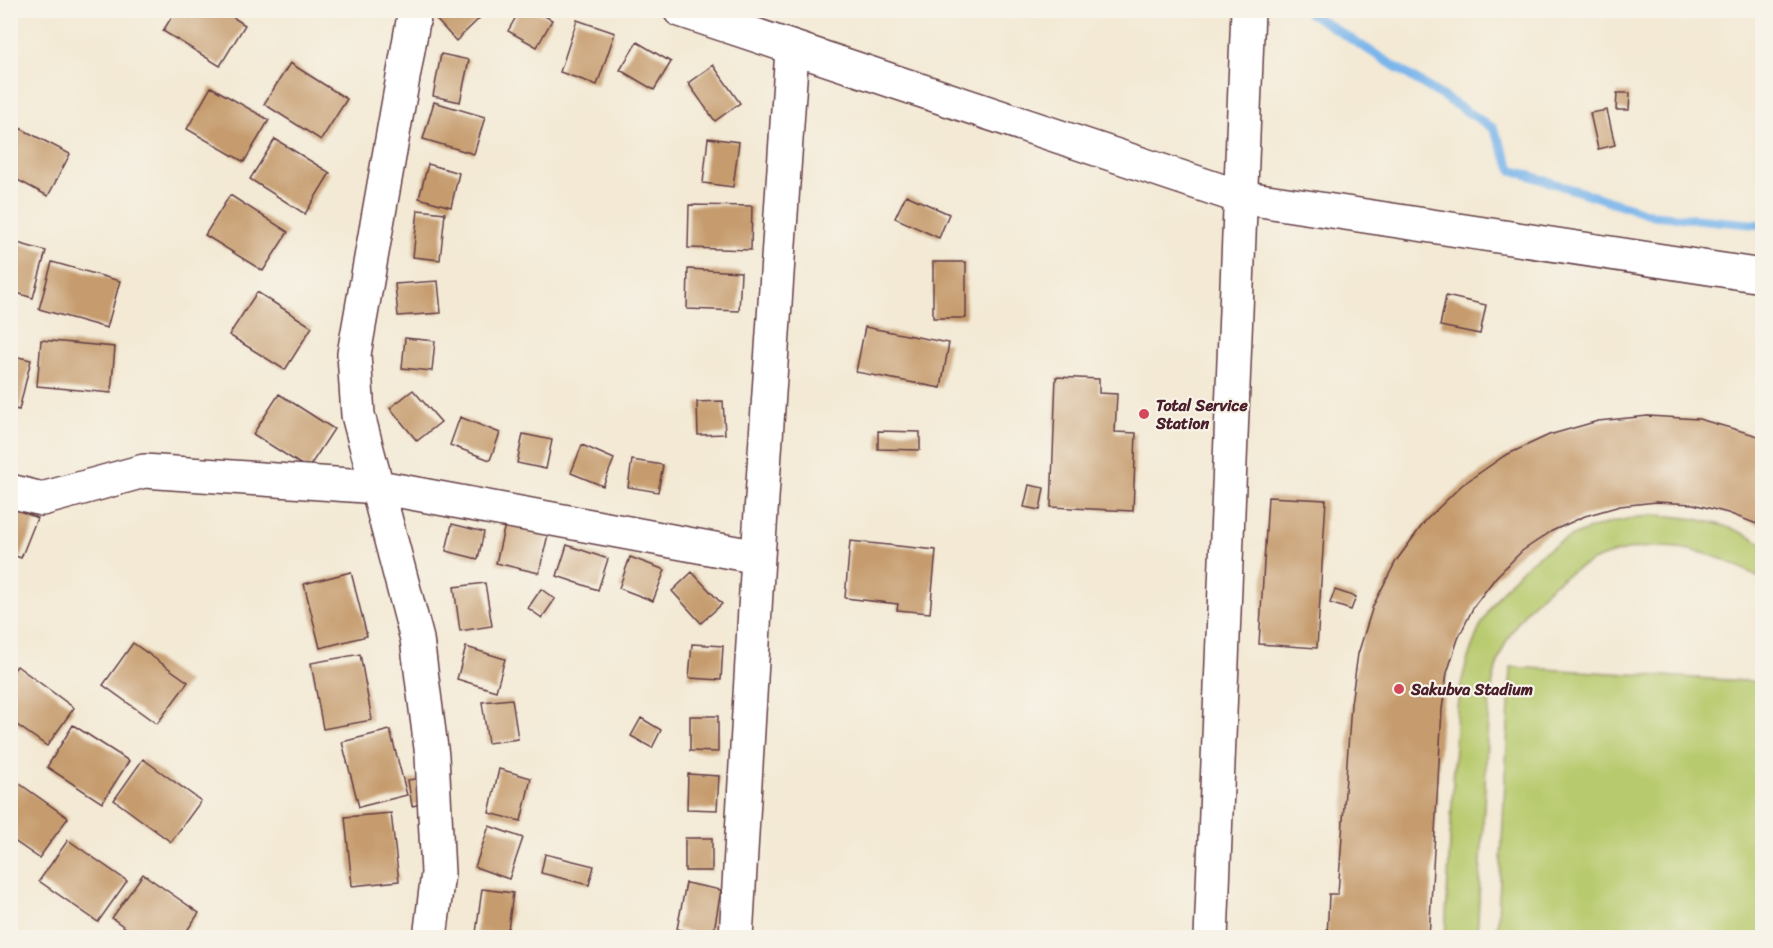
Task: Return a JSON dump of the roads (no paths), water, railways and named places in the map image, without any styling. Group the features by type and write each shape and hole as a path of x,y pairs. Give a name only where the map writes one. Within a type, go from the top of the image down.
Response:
{"street":[{"path":"415,10 354,354 358,415 379,487 417,639 432,756 438,873 430,938"},
{"path":"680,10 792,50 1240,197 1762,276"},
{"path":"1211,938 1248,10"},
{"path":"736,938 758,557 792,50"},
{"path":"10,491 42,500 144,471 379,487 758,557"}],"waterway":[{"path":"1305,10 1493,128 1512,170 1653,215 1762,225"}],"place":[{"name":"Total Service Station","path":"1144,414"},
{"name":"Sakubva Stadium","path":"1399,689"}]}
